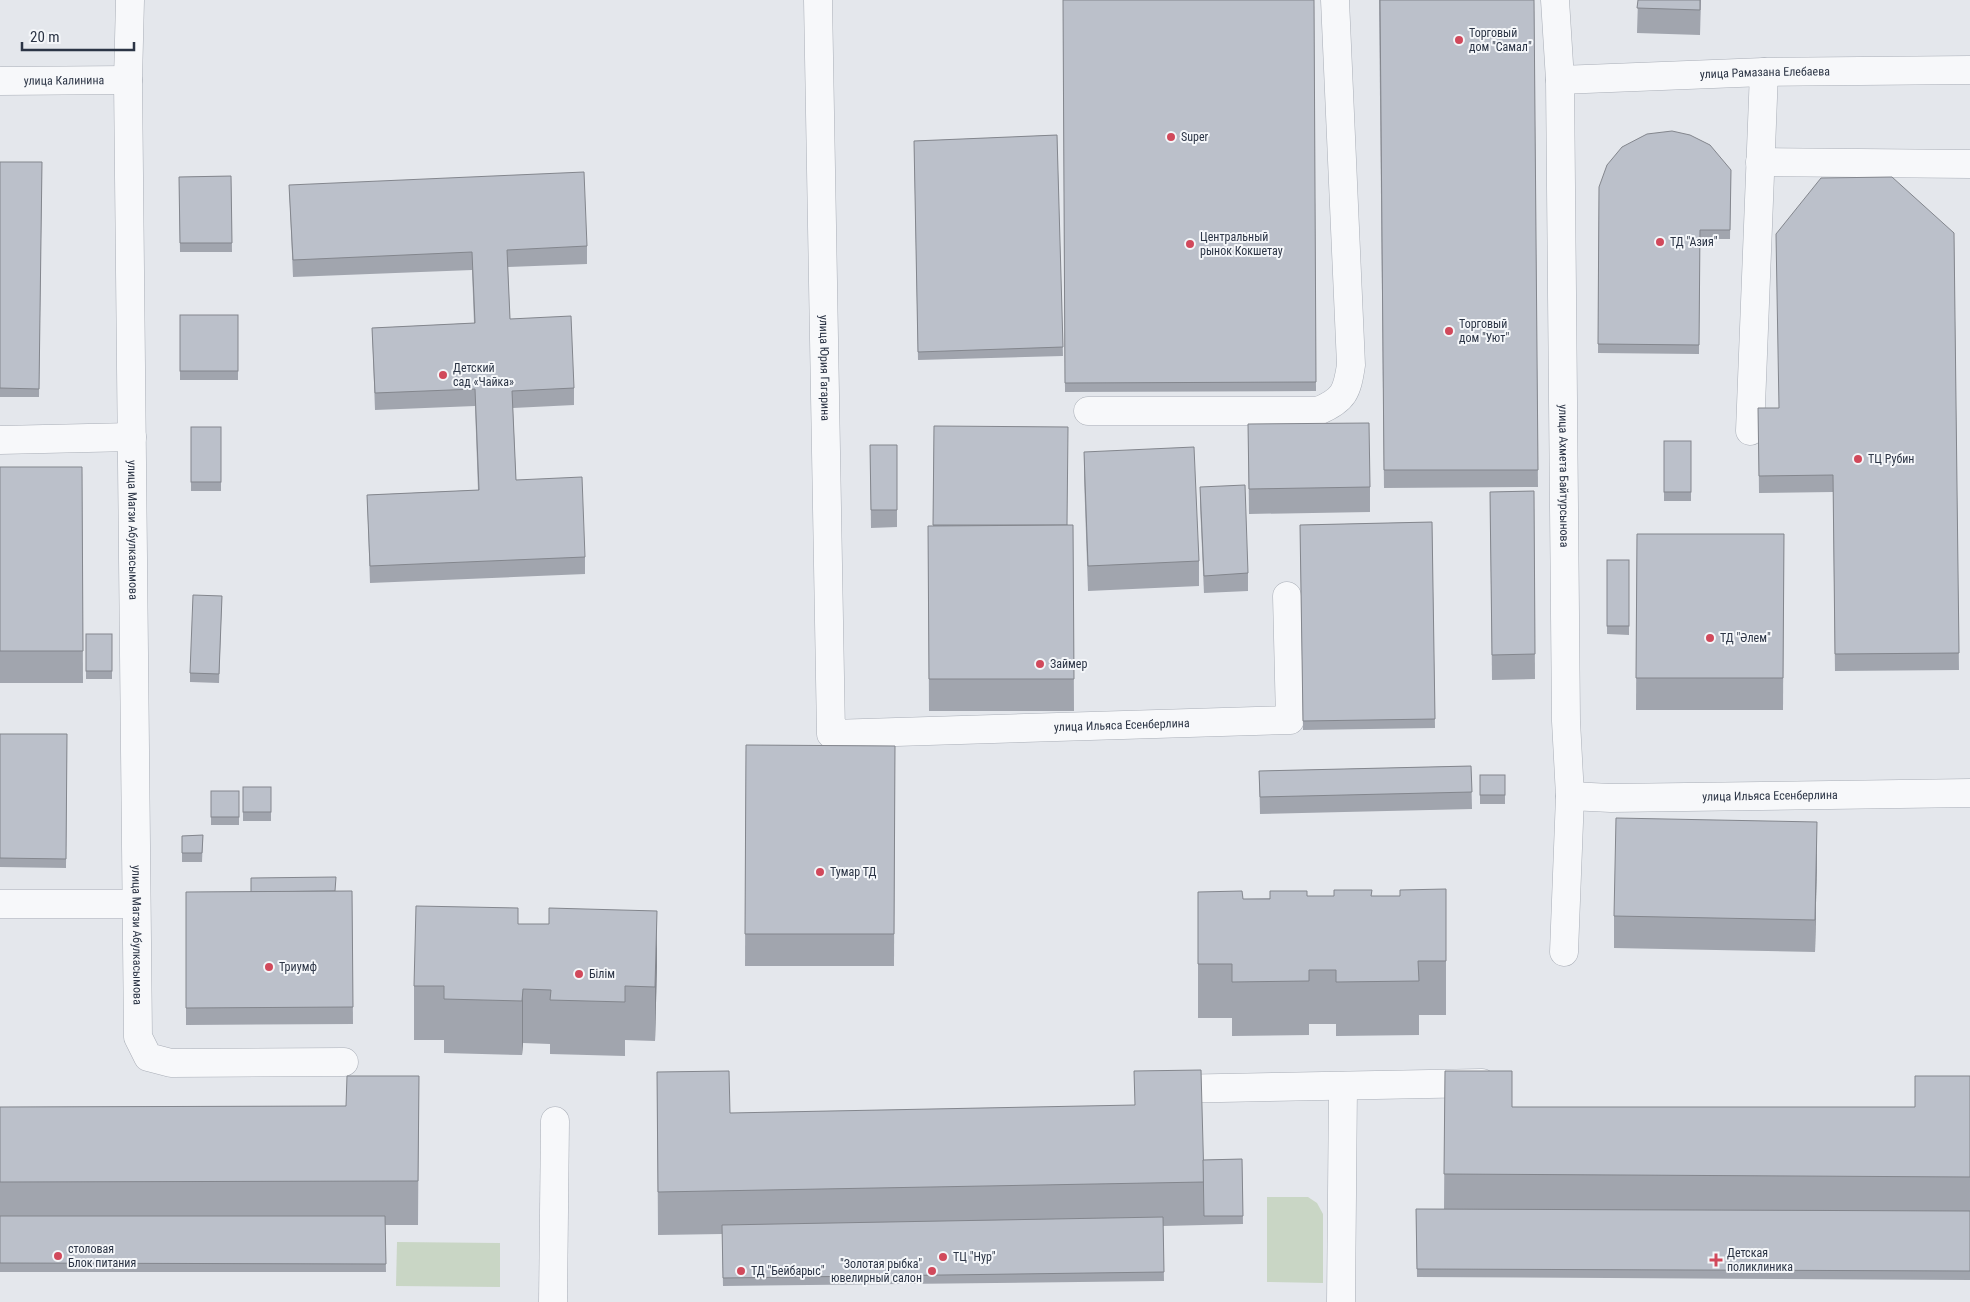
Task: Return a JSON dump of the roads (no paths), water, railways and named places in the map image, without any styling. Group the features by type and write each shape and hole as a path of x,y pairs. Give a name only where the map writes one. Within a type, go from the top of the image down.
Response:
{"street":[{"name":"улица Магзи Абулкасымова","path":"130,0 128,80 138,1037 148,1056 171,1063 344,1062"},
{"name":"улица Юрия Гагарина","path":"818,0 831,734"},
{"path":"1088,411 1318,411 1333,405 1344,396 1349,381 1351,365 1335,0"},
{"name":"улица Ахмета Байтурсынова","path":"1555,0 1560,80 1566,722 1570,796 1564,952"},
{"name":"улица Рамазана Елебаева","path":"1560,80 1764,72 1970,70"},
{"path":"1750,431 1764,72"},
{"name":"улица Калинина","path":"0,81 128,80"},
{"path":"1760,162 1970,164"},
{"path":"0,440 132,437"},
{"name":"улица Ильяса Есенберлина","path":"831,734 1290,720 1287,596"},
{"name":"улица Ильяса Есенберлина","path":"1570,796 1611,798 1970,793"},
{"path":"0,904 136,904"},
{"path":"1170,1089 1506,1083"},
{"path":"1341,1302 1344,1086"},
{"path":"553,1302 555,1121"}],"place":[{"name":"Торговый дом \"Самал\"","path":"1459,40"},
{"name":"Super","path":"1171,137"},
{"name":"ТД \"Азия\"","path":"1660,242"},
{"name":"Центральный рынок Кокшетау","path":"1190,244"},
{"name":"Торговый дом \"Уют\"","path":"1449,331"},
{"name":"Детский сад «Чайка»","path":"443,375"},
{"name":"ТЦ Рубин","path":"1858,459"},
{"name":"ТД \"Әлем\"","path":"1710,638"},
{"name":"Займер","path":"1040,664"},
{"name":"Тумар ТД","path":"820,872"},
{"name":"Триумф","path":"269,967"},
{"name":"Білім","path":"579,974"},
{"name":"столовая Блок питания","path":"58,1256"},
{"name":"ТЦ \"Нур\"","path":"943,1257"},
{"name":"Детская поликлиника","path":"1716,1260"},
{"name":"ТД \"Бейбарыс\"","path":"741,1271"},
{"name":"\"Золотая рыбка\" ювелирный салон","path":"932,1271"}]}
